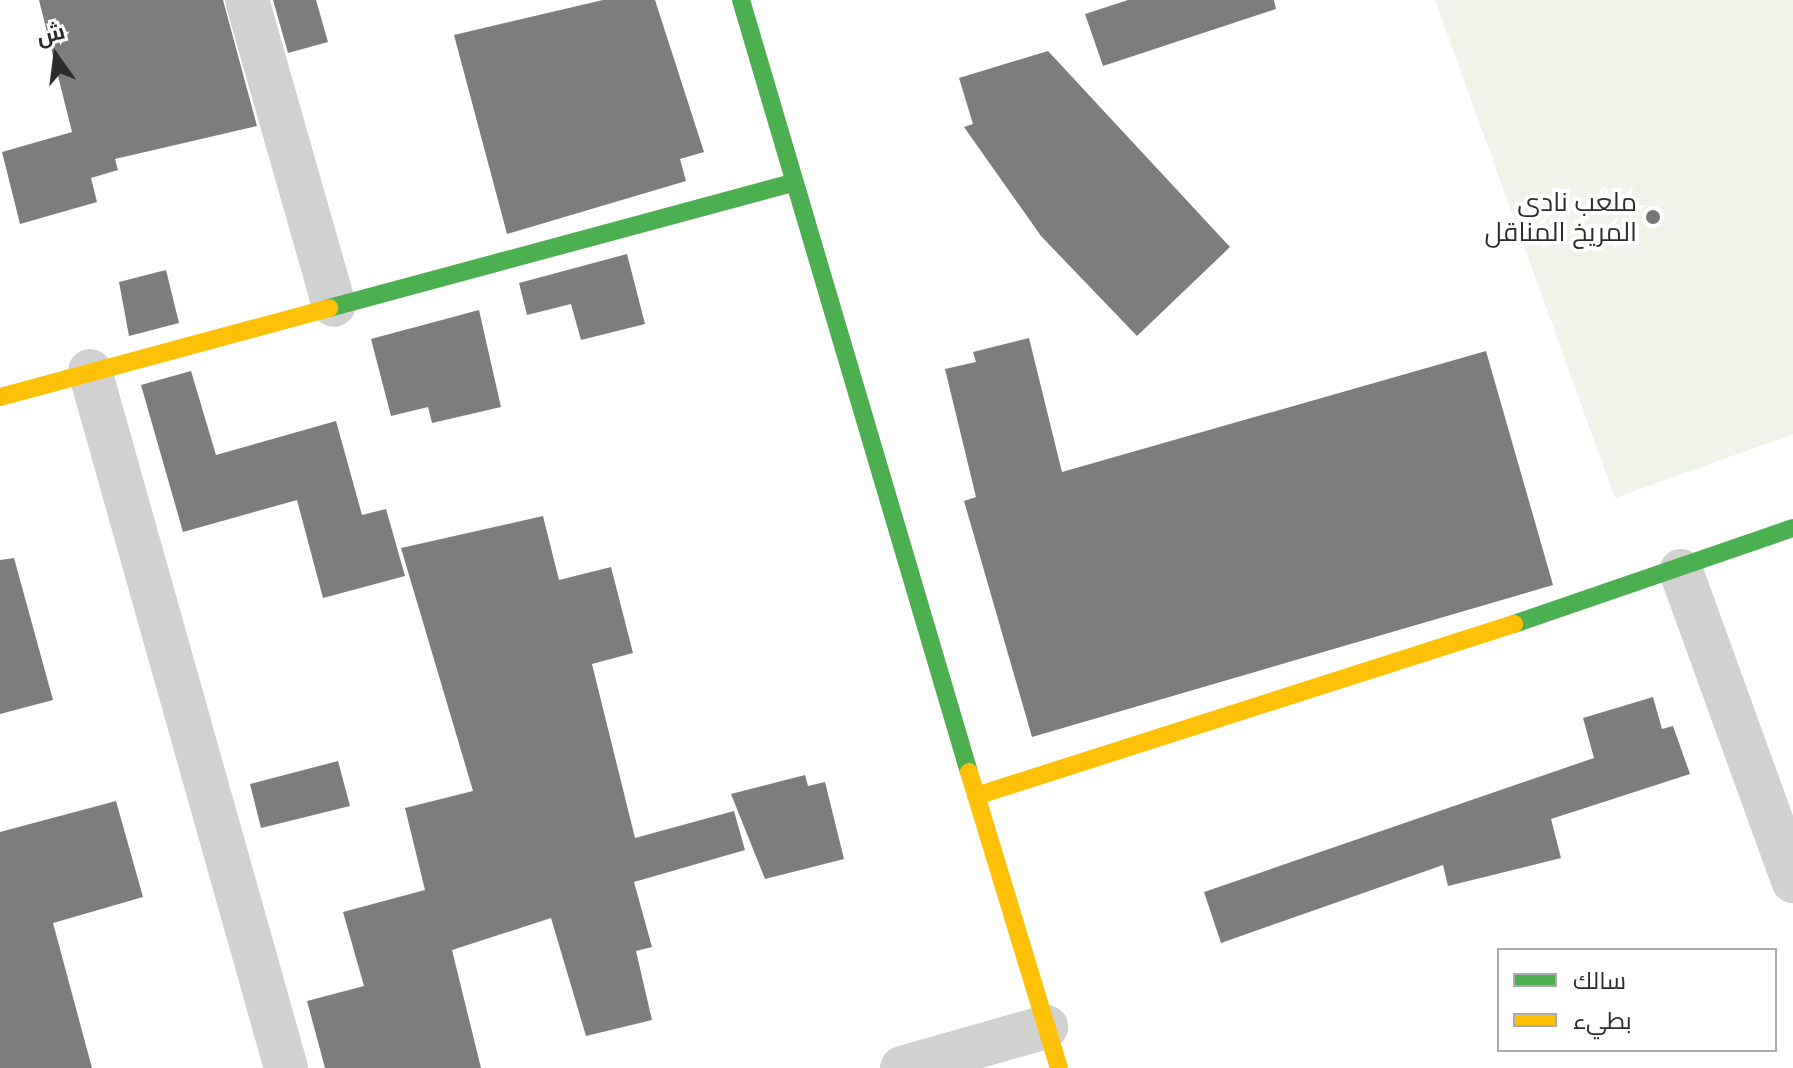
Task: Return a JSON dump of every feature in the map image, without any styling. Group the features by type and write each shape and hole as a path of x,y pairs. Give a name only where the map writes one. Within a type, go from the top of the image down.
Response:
{"street":[{"path":"247,0 334,305"},
{"path":"741,0 790,184 1059,1068"},
{"path":"0,397 790,184"},
{"path":"90,371 286,1068"},
{"path":"976,796 1681,571 1793,528"},
{"path":"1681,571 1793,881"},
{"path":"902,1068 1046,1027"}],"shaded area":[{"name":"ملعب نادي المريخ المناقل","path":"1435,0 1793,0 1793,434 1615,498"}],"building":[{"path":"39,0 223,0 257,126 115,159 118,170 91,178 97,202 20,224 2,152 72,132"},
{"path":"273,0 316,0 328,42 288,53"},
{"path":"603,0 655,0 704,152 680,159 686,181 507,234 454,35"},
{"path":"1128,0 1274,0 1276,9 1103,66 1085,14"},
{"path":"1048,51 1230,247 1137,336 1041,236 964,127 973,124 959,78"},
{"path":"627,254 645,324 581,340 571,304 527,315 519,283"},
{"path":"166,270 179,323 129,336 119,282"},
{"path":"479,310 501,407 432,423 428,407 391,416 371,339"},
{"path":"1029,338 1062,472 1486,351 1553,585 1032,737 964,501 976,497 945,369 976,362 973,352"},
{"path":"191,371 216,455 336,421 362,515 386,509 405,576 323,598 297,500 183,532 141,385"},
{"path":"543,516 559,580 611,567 633,653 592,664 635,838 734,811 745,850 634,882 652,947 636,951 652,1020 586,1036 551,918 452,950 481,1068 325,1068 307,1001 364,986 343,912 425,890 405,808 473,791 401,548"},
{"path":"14,558 53,700 0,714 0,560"},
{"path":"1653,697 1662,729 1673,726 1690,774 1551,819 1561,858 1448,886 1443,865 1221,943 1204,892 1594,758 1583,718"},
{"path":"338,761 350,806 261,828 250,784"},
{"path":"805,775 808,786 825,782 844,859 765,879 731,794"},
{"path":"116,801 143,897 53,923 92,1068 0,1068 0,832"}],"traffic: fast":[{"path":"741,0 969,772"},
{"path":"329,308 790,184"},
{"path":"1514,624 1793,528"}],"traffic: slow":[{"path":"0,397 329,308"},
{"path":"976,796 1514,624"},
{"path":"969,772 1059,1068"}],"place":[{"name":"ملعب نادي المريخ المناقل","path":"1653,217"}]}
